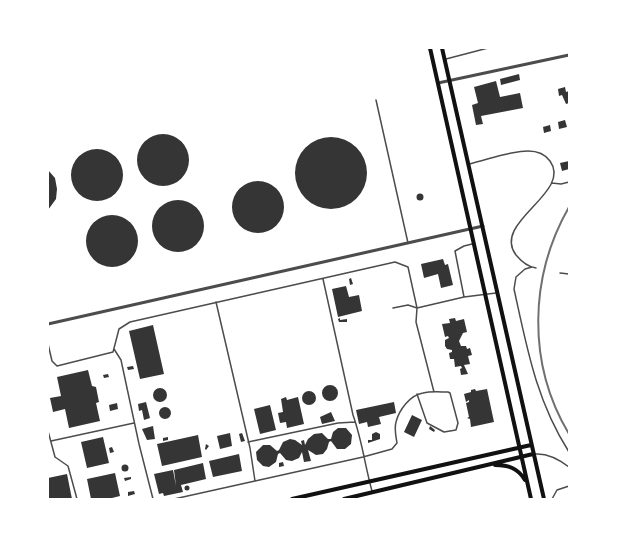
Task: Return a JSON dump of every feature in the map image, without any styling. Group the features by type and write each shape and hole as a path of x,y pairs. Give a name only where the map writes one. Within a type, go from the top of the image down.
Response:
{"main road":[{"path":"430,48 531,499"},
{"path":"442,48 544,499"},
{"path":"292,499 531,445"},
{"path":"344,499 533,454"},
{"path":"489,465 506,465 515,469 528,485"}],"street":[{"path":"438,83 569,55"},
{"path":"48,324 483,226"}],"lane":[{"path":"445,60 488,48"},
{"path":"376,100 408,243"},
{"path":"469,164 520,152 539,153 548,158 552,164 554,171 552,183 517,226 513,235 514,251 520,259 536,268"},
{"path":"552,183 561,184 569,182"},
{"path":"464,297 455,251 474,243"},
{"path":"48,344 52,361 57,366 113,352 116,333 123,324 385,264 400,263 408,267 417,308 416,322 434,392"},
{"path":"533,267 525,269 516,276 514,289 541,398 557,433 569,452"},
{"path":"560,272 569,274"},
{"path":"323,279 355,422 360,433 363,457 372,492"},
{"path":"393,308 408,305 417,308 464,297 498,292"},
{"path":"216,302 248,442 255,481"},
{"path":"114,349 121,360 134,423 153,499"},
{"path":"174,499 363,457 392,449 397,443 395,432 396,421 403,408 412,397 417,394 434,392 450,393 458,423 456,430 444,432 427,423 417,394"},
{"path":"248,442 338,423 355,422"},
{"path":"51,442 134,423"},
{"path":"48,431 55,457 68,466 77,499"},
{"path":"533,454 543,454 557,459 569,467"},
{"path":"552,499 557,490 569,486"}],"building":[{"path":"519,74 520,80 501,85 500,79"},
{"path":"496,81 500,97 520,93 523,108 481,116 483,124 476,125 472,105 478,103 474,87"},
{"path":"565,87 566,92 569,91 569,103 566,104 562,95 559,96 558,89"},
{"path":"565,120 567,127 559,129 558,122"},
{"path":"550,125 551,131 544,133 543,127"},
{"path":"158,134 168,134 182,141 189,155 189,165 182,179 168,186 158,186 148,182 141,175 137,165 137,155 141,145 148,138"},
{"path":"324,137 338,137 345,139 357,147 365,159 367,173 365,187 357,199 345,207 338,209 324,209 317,207 305,199 297,187 295,180 295,166 297,159 305,147 317,139"},
{"path":"92,149 102,149 116,156 123,170 123,180 116,194 102,201 92,201 82,197 75,190 71,180 71,170 75,160 82,153"},
{"path":"569,161 569,169 562,171 560,163"},
{"path":"48,170 55,178 57,189 56,199 48,210"},
{"path":"253,181 263,181 277,188 284,202 284,212 277,226 263,233 253,233 243,229 236,222 232,212 232,202 236,192 243,185"},
{"path":"420,194 423,197 420,200 417,197"},
{"path":"173,200 183,200 197,207 204,221 204,231 197,245 183,252 173,252 163,248 156,241 152,231 152,221 156,211 163,204"},
{"path":"107,215 117,215 131,222 138,236 138,246 131,260 117,267 107,267 97,263 90,256 86,246 86,236 90,226 97,219"},
{"path":"443,259 445,265 448,264 453,285 441,288 438,274 424,278 421,264"},
{"path":"351,278 353,284 350,285 349,279"},
{"path":"346,286 349,297 359,295 362,311 338,317 332,289"},
{"path":"340,318 340,320 347,319 347,322 339,322 338,319"},
{"path":"455,318 456,321 464,319 467,332 463,333 459,341 461,346 466,346 467,349 470,348 472,355 468,356 470,364 464,365 468,374 461,375 461,366 455,367 454,359 450,359 449,353 452,352 452,350 447,349 445,346 445,340 449,338 448,336 445,337 442,324 450,323 449,319"},
{"path":"153,325 164,374 140,379 129,331"},
{"path":"133,366 134,369 128,370 127,367"},
{"path":"88,370 92,386 96,387 99,402 96,403 100,421 69,428 65,409 53,412 50,398 61,396 57,377"},
{"path":"108,374 109,377 104,378 103,375"},
{"path":"330,385 336,387 338,393 336,399 330,401 324,399 322,393 324,387"},
{"path":"160,388 165,390 167,395 165,400 160,402 155,400 153,395 155,390"},
{"path":"475,389 476,391 487,389 494,422 471,427 470,419 467,418 469,417 466,403 469,402 469,400 466,402 464,394"},
{"path":"309,391 314,393 316,398 314,403 309,405 304,403 302,398 304,393"},
{"path":"286,397 287,400 298,397 304,424 287,428 286,422 280,423 278,413 283,412 281,399"},
{"path":"146,402 150,418 144,420 142,410 139,411 138,404"},
{"path":"394,402 396,413 379,417 381,424 368,427 367,422 359,424 356,410"},
{"path":"117,403 118,409 110,411 109,405"},
{"path":"270,405 276,430 260,434 254,409"},
{"path":"165,407 169,409 171,413 169,417 165,419 161,417 159,413 161,409"},
{"path":"331,412 335,421 322,424 320,417"},
{"path":"412,415 422,420 414,437 404,432"},
{"path":"153,426 155,439 147,440 142,429"},
{"path":"430,426 435,430 434,432 429,429"},
{"path":"338,428 346,428 352,435 351,444 345,449 337,449 331,441 323,454 316,455 308,450 311,461 304,462 302,452 299,458 292,461 286,460 280,453 278,454 276,462 269,467 263,466 257,460 256,452 263,445 270,445 277,451 283,442 290,439 295,440 302,445 301,441 304,440 305,445 308,439 314,434 322,433 328,439 331,439 333,432"},
{"path":"376,432 380,434 380,439 368,443 368,440 372,440 372,434"},
{"path":"230,433 232,446 220,449 217,436"},
{"path":"242,433 245,441 241,442 239,434"},
{"path":"198,435 202,457 162,466 157,444"},
{"path":"103,437 109,463 87,468 81,442"},
{"path":"168,437 168,440 163,441 163,438"},
{"path":"206,444 209,446 206,450 205,449"},
{"path":"112,447 114,452 110,453 109,448"},
{"path":"239,454 242,471 213,477 209,461"},
{"path":"283,462 284,466 279,467 279,463"},
{"path":"203,463 206,479 181,485 183,492 164,496 163,493 159,494 154,474 173,470 176,486 174,470"},
{"path":"125,465 128,468 125,471 122,468"},
{"path":"115,473 120,496 108,499 91,499 87,479"},
{"path":"67,474 72,499 48,499 48,478"},
{"path":"131,477 131,479 125,481 124,478"},
{"path":"185,486 189,486 189,490 185,490"},
{"path":"134,491 135,494 128,496 128,492"}],"railway":[{"path":"569,207 556,234 546,262 540,291 538,320 540,350 546,379 555,407 569,434"}]}
